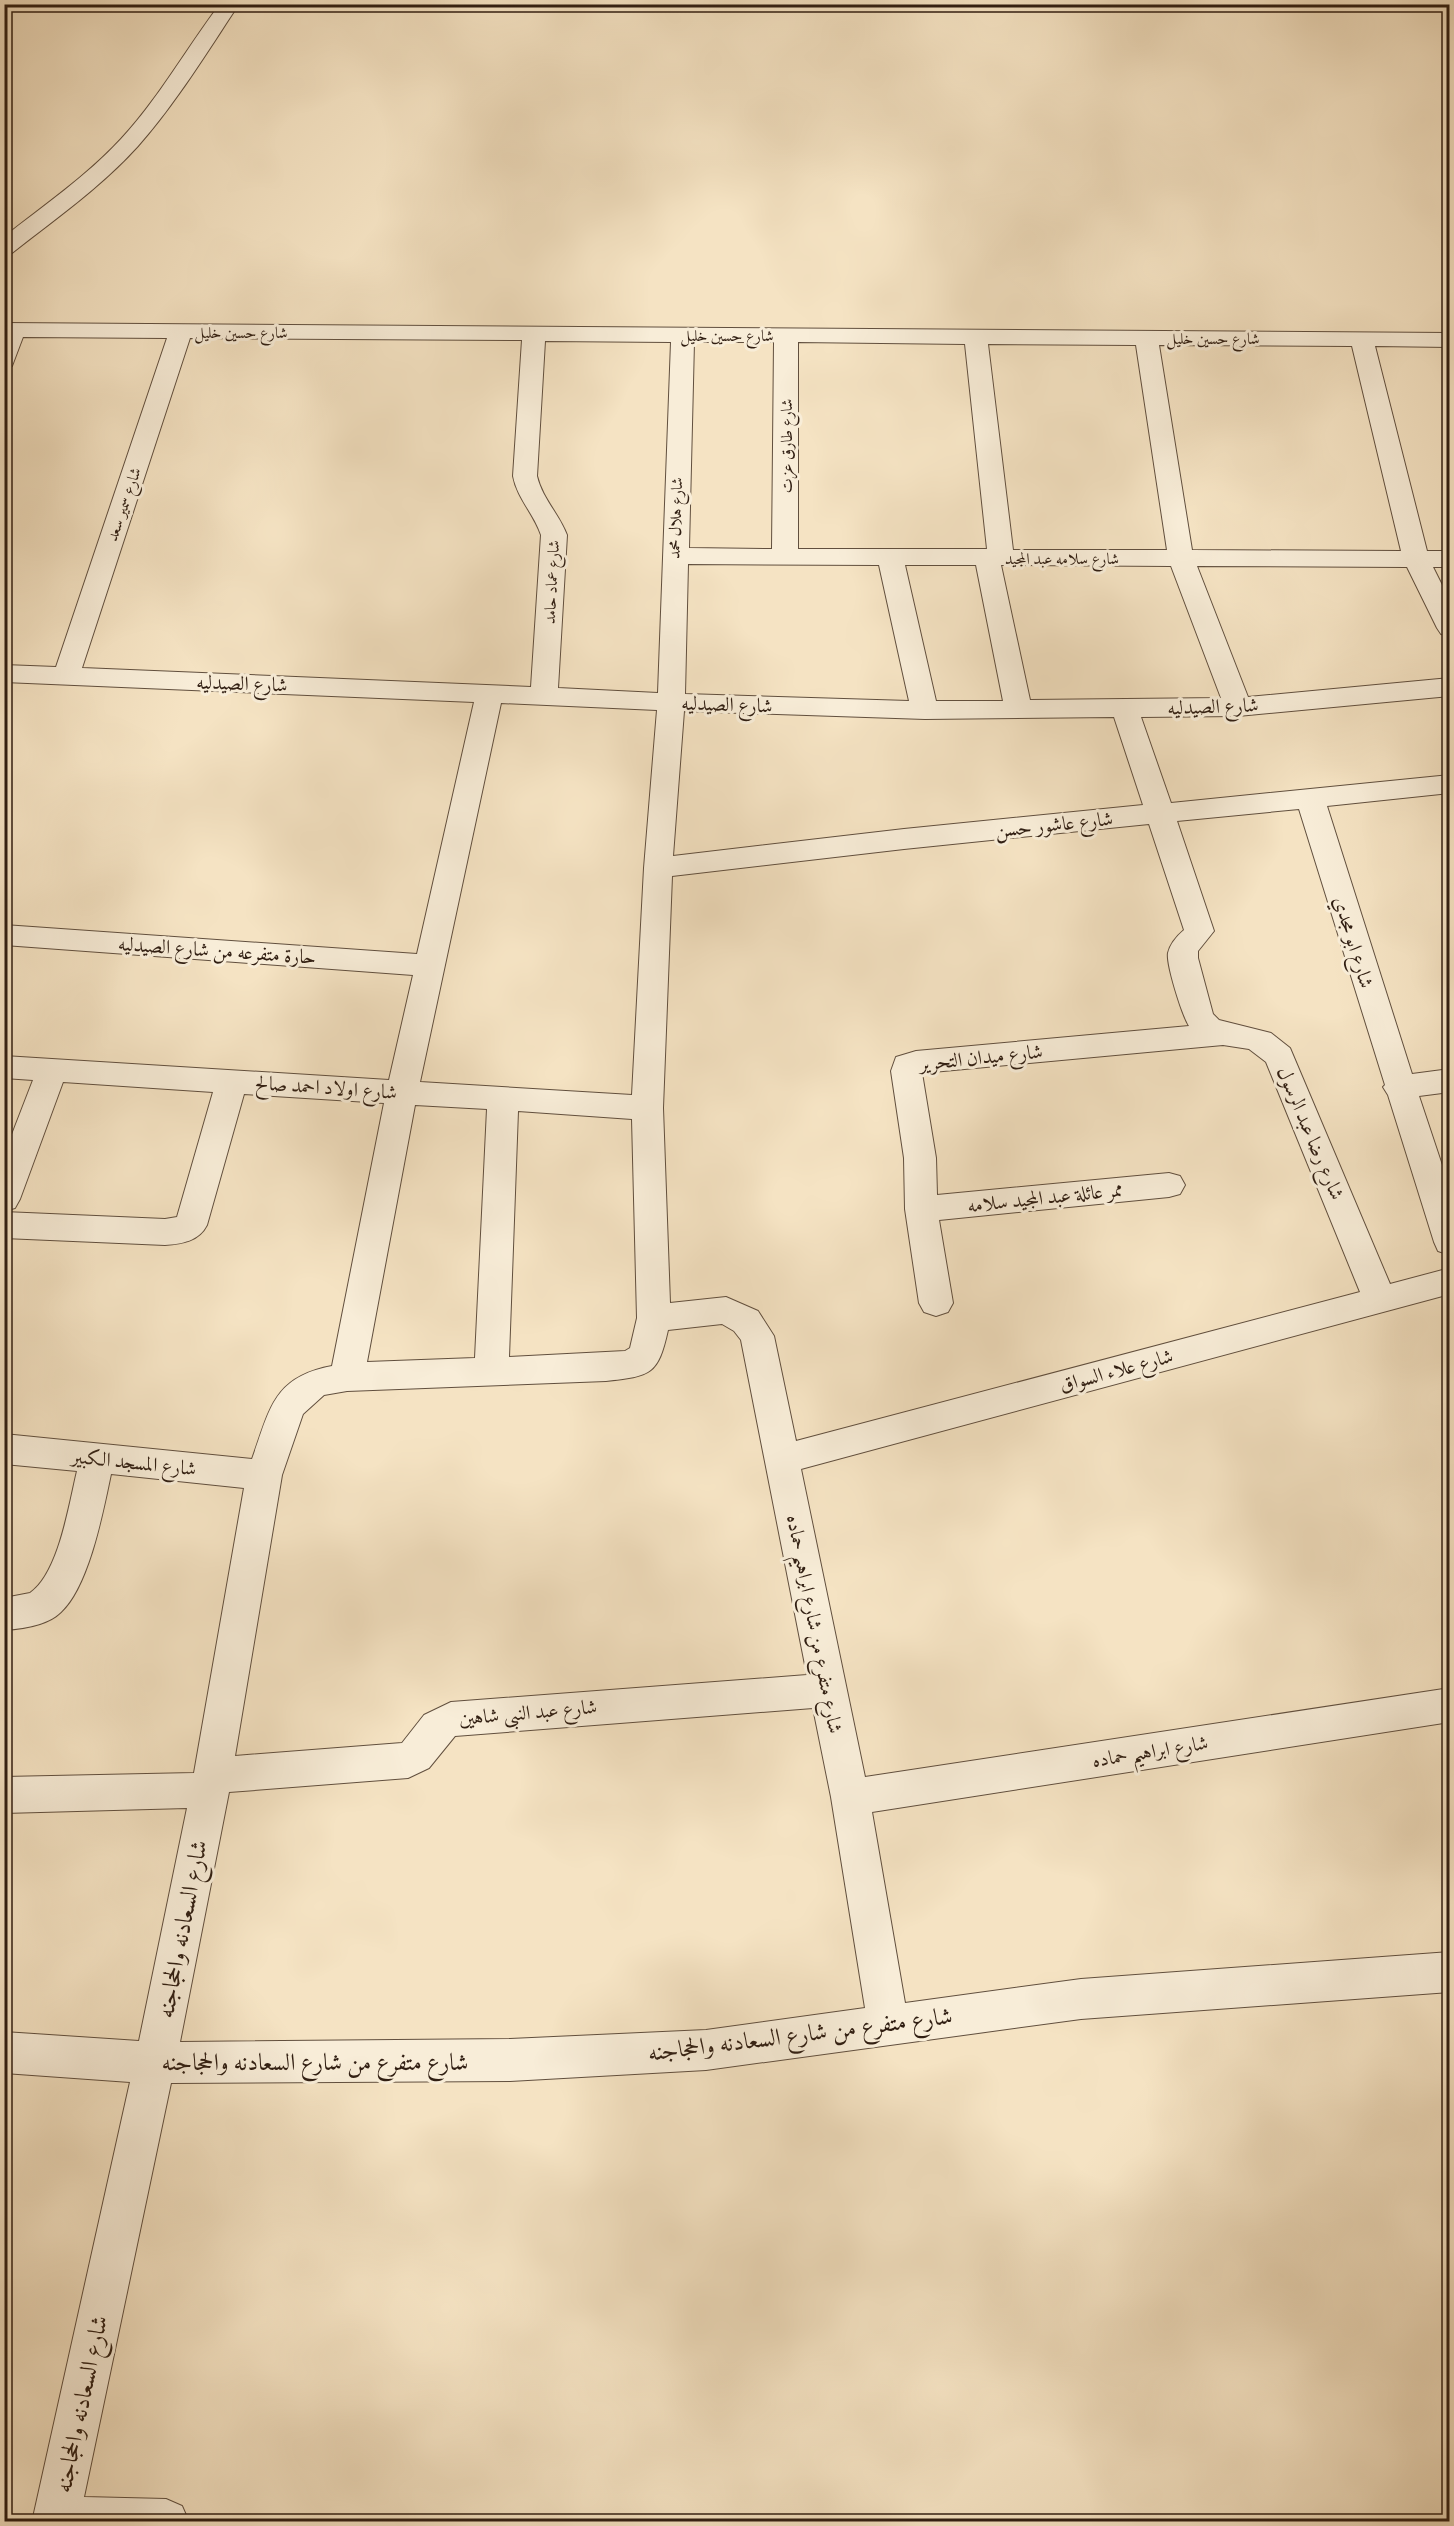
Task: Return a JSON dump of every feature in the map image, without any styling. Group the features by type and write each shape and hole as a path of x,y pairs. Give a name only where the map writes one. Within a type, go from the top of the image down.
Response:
{"street":[{"path":"4,248 93,176 129,143 164,99 230,4"},
{"path":"4,361 9,330"},
{"name":"شارع حسين خليل","path":"9,330 1449,340"},
{"name":"شارع سمير سعد","path":"66,676 181,332"},
{"name":"شارع عماد حامد","path":"534,333 525,476 529,494 548,517 554,535 544,696"},
{"name":"شارع هلال محمد","path":"654,1318 647,1108 658,868 671,702 683,335"},
{"name":"شارع طارق عزت","path":"785,557 786,335"},
{"path":"976,336 994,557 1018,710"},
{"path":"1146,338 1181,558 1238,707"},
{"path":"1362,339 1416,559 1449,628"},
{"name":"شارع سلامه عبد المجيد","path":"674,556 1449,559"},
{"path":"890,557 925,710"},
{"name":"شارع الصيدليه","path":"4,673 671,702 925,710 1238,707 1449,687"},
{"path":"347,1377 402,1092 490,693"},
{"name":"شارع رضا عبد الرسول","path":"1125,708 1198,932 1183,952 1198,1013 1202,1022 1211,1029 1223,1034 1262,1040 1279,1056 1380,1299"},
{"name":"شارع عاشور حسن","path":"658,868 904,839 1449,784"},
{"name":"شارع ابو مجدي","path":"1310,798 1449,1242"},
{"name":"حارة متفرعه من شارع الصيدليه","path":"4,935 430,966"},
{"name":"شارع ميدان التحرير","path":"936,1303 921,1209 920,1158 906,1071 908,1065 916,1062 1223,1034"},
{"name":"شارع اولاد احمد صالح","path":"4,1066 647,1108"},
{"path":"4,1199 52,1070"},
{"path":"1399,1087 1449,1080"},
{"path":"4,1225 165,1232 179,1231 190,1225 232,1081"},
{"path":"491,1370 503,1098"},
{"name":"ممر عائلة عبد المجيد سلامه","path":"921,1209 1169,1185"},
{"name":"شارع علاء السواق","path":"783,1459 1449,1281"},
{"name":"شارع متفرع من شارع ابراهيم حماده","path":"654,1318 726,1310 746,1321 757,1336 850,1797 888,2025"},
{"name":"شارع السعادنه والحجاجنه","path":"56,2520 155,2063 211,1783 264,1475 288,1407 315,1383 347,1377 632,1364 645,1356 654,1318"},
{"name":"شارع المسجد الكبير","path":"4,1449 264,1475"},
{"path":"4,1614 24,1613 48,1601 65,1576 98,1458"},
{"name":"شارع عبد النبى شاهين","path":"4,1795 211,1783 408,1760 424,1748 436,1726 451,1719 828,1690"},
{"name":"شارع ابراهيم حماده","path":"850,1797 1449,1705"},
{"name":"شارع متفرع من شارع السعادنه والحجاجنه","path":"4,2052 155,2063 510,2060 706,2050 1081,1999 1449,1972"},
{"path":"56,2520 166,2522"}]}
